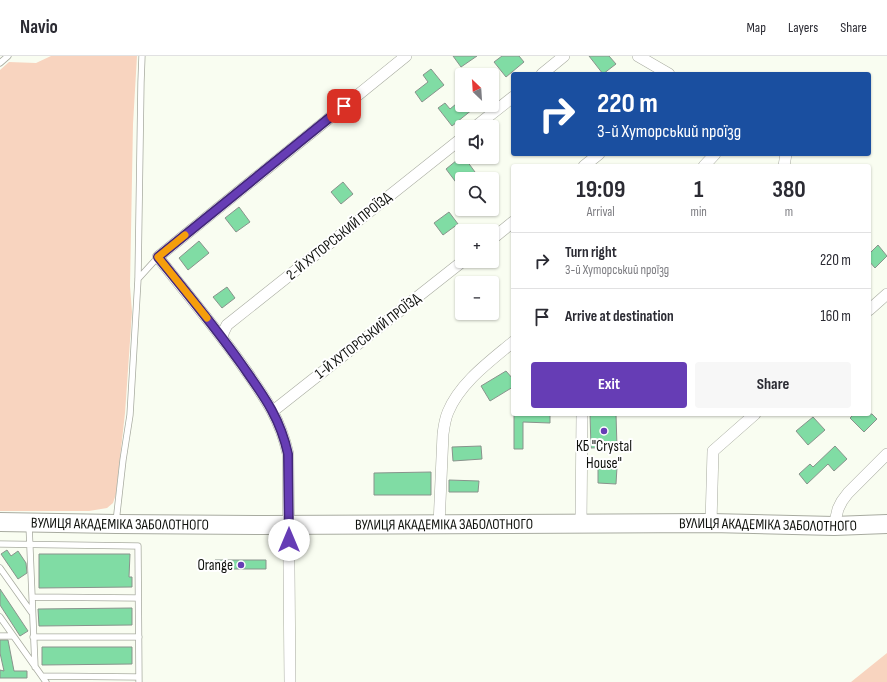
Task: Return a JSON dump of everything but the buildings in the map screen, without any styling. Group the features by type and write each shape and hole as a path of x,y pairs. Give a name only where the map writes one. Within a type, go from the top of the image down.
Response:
{"main road":[{"name":"ВУЛИЦЯ АКАДЕМІКА ЗАБОЛОТНОГО","path":"0,522 116,524 712,524 834,526 887,524"}],"street":[{"path":"290,682 288,454 282,432 273,411 262,393 222,337 158,257 406,56"},
{"path":"544,72 564,56"},
{"path":"638,56 666,72"},
{"path":"484,120 511,99"},
{"name":"2-Й ХУТОРСЬКИЙ ПРОЇЗД","path":"222,337 227,325 455,144"},
{"path":"586,164 596,156"},
{"path":"706,164 713,156"},
{"path":"499,233 511,224"},
{"name":"1-Й ХУТОРСЬКИЙ ПРОЇЗД","path":"273,411 455,268"},
{"path":"871,308 887,294"},
{"path":"439,525 443,434 448,412 463,388 477,373 511,344"},
{"path":"580,524 582,416"},
{"path":"712,524 713,451 753,416"},
{"path":"834,526 838,509 845,497 887,454"}],"lane":[{"path":"0,63 8,56"},
{"path":"116,524 123,460 130,415 138,279 142,56"},
{"path":"138,279 158,257"},
{"path":"29,522 35,667"},
{"path":"0,544 138,546 139,680 42,676"},
{"path":"0,568 32,613"},
{"path":"32,597 138,598"},
{"path":"0,617 46,682"},
{"path":"0,636 13,636"},
{"path":"33,637 139,637"}],"shaded area":[{"path":"51,56 137,56 133,124 130,286 132,312 125,413 116,494 113,503 107,508 89,511 0,511 0,70 9,62 36,63"},
{"path":"887,653 887,682 851,682"}],"slow traffic":[{"path":"185,235 158,257 207,318"}],"place":[{"name":"КБ \"Crystal House\"","path":"604,431"},
{"name":"Orange","path":"241,565"}],"route":[{"path":"289,540 288,454 282,432 273,411 222,337 158,257 344,106"}]}
